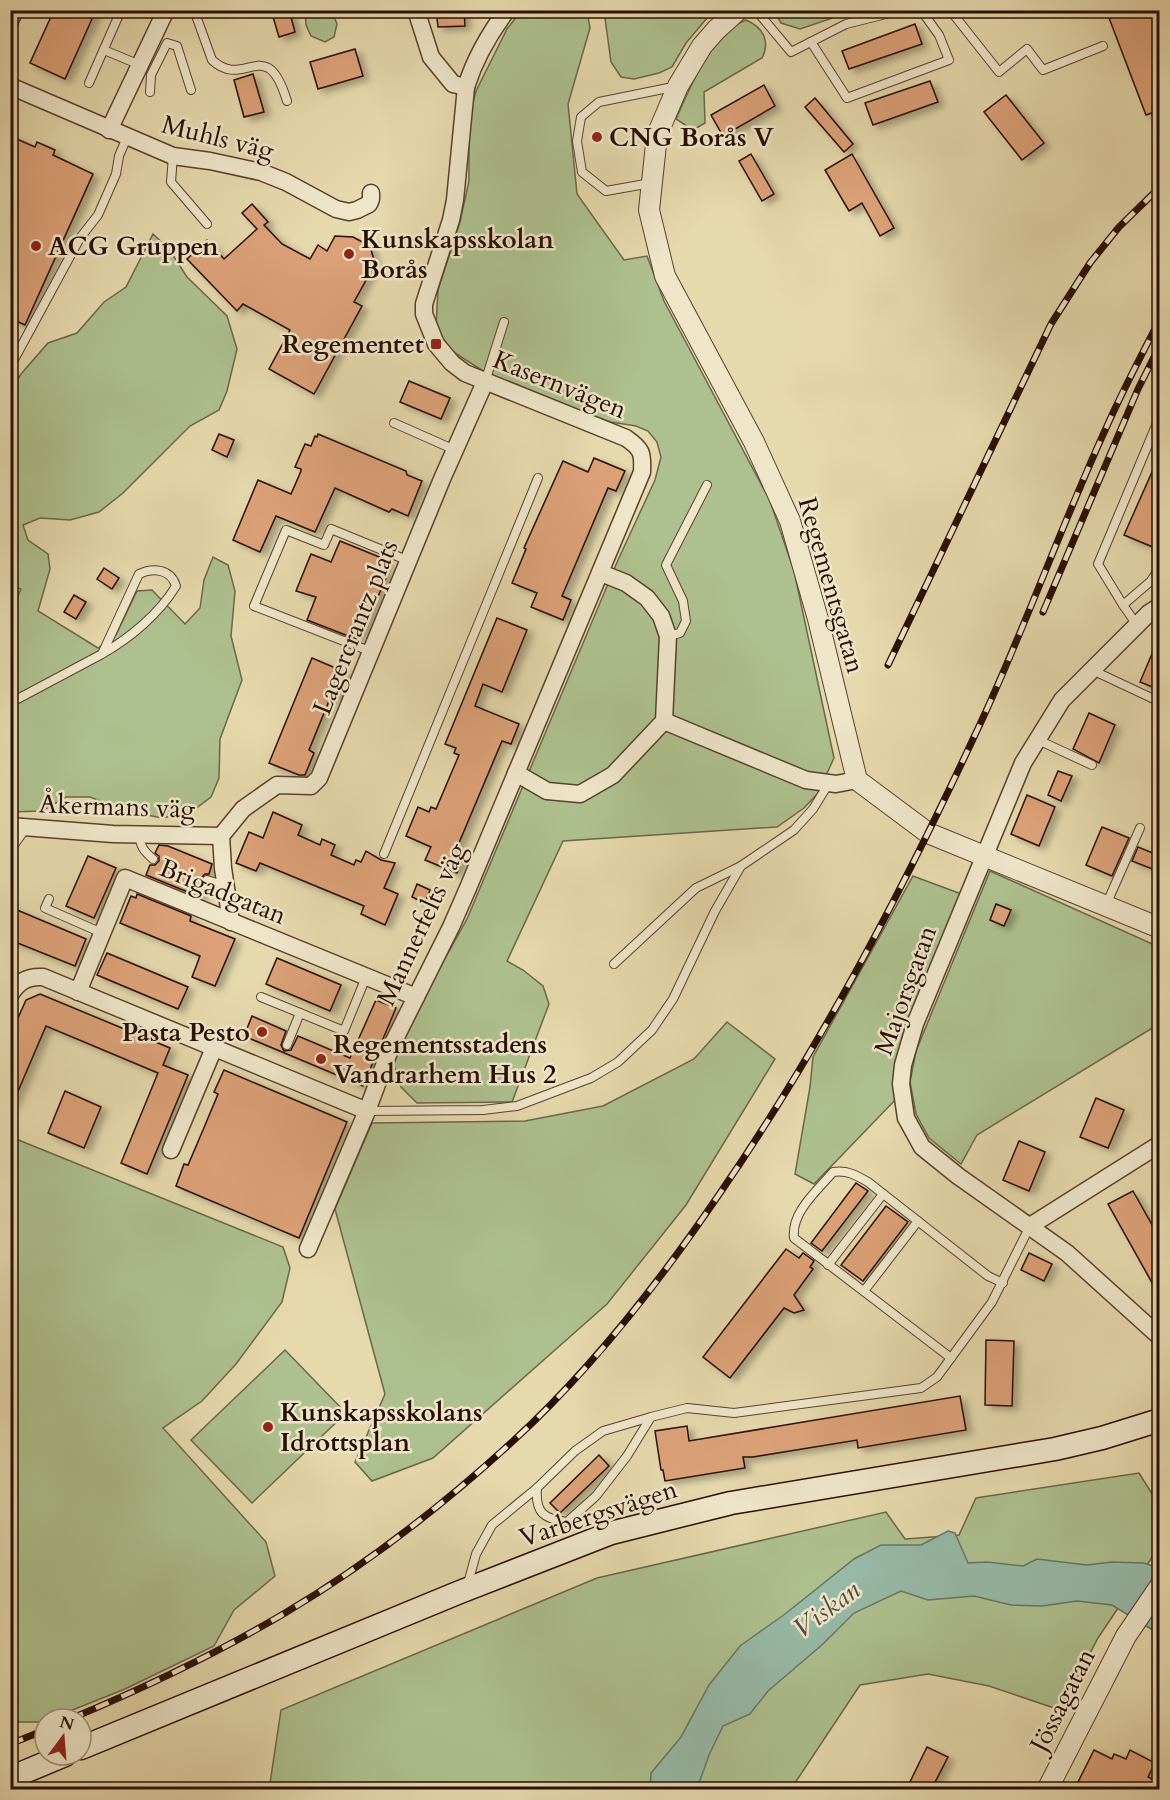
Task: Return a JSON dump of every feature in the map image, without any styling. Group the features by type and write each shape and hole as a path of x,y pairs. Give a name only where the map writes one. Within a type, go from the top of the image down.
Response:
{"main road":[{"name":"Varbergsvägen","path":"93,1743 611,1533 731,1503 1055,1449 1102,1438 1160,1420"},
{"path":"10,1778 36,1767"}],"street":[{"path":"10,21 15,10"},
{"path":"109,130 143,70 166,10"},
{"path":"416,10 431,57 453,84 466,87"},
{"name":"Kasernvägen","path":"507,10 488,35 471,69 466,87 455,200 428,286 424,314 436,345 465,373 626,438 639,447 643,457 642,472 601,573"},
{"name":"Regementsgatan","path":"738,10 702,46 678,86 657,135 649,210 665,276 754,442 790,521 818,619 857,780"},
{"name":"Muhls väg","path":"10,86 173,156 261,172 349,212 369,204 370,193"},
{"name":"Lagercrantz plats","path":"221,836 243,809 277,785 306,786 317,782 454,450 485,382"},
{"path":"516,773 547,791 580,794 613,775 664,722 668,636 661,616 647,598 626,584 601,573"},
{"name":"Mannerfelts väg","path":"367,1111 391,1047 451,927 601,573"},
{"name":"Majorsgatan","path":"1160,606 1149,613 1062,700 1023,763 915,1024 903,1065 901,1084 906,1118 922,1147 958,1176 1067,1253 1160,1337"},
{"path":"664,722 806,780 836,784 857,780 928,833 1160,928"},
{"name":"Åkermans väg","path":"18,827 140,835 221,836"},
{"path":"221,836 231,922"},
{"name":"Brigadgatan","path":"78,992 124,878 416,997"},
{"path":"10,995 18,984 28,978 43,977 367,1111 308,1249"},
{"path":"171,1150 214,1048"},
{"path":"1030,1226 1160,1144"},
{"name":"Jössagatan","path":"1047,1790 1126,1636 1160,1586"}],"lane":[{"path":"194,10 212,60 218,66 228,70 266,66 281,80 287,101"},
{"path":"756,10 791,52 846,24 912,10"},
{"path":"811,42 847,98 949,60 939,35 921,10"},
{"path":"950,10 999,72 1027,49 1043,70 1103,46"},
{"path":"89,82 118,17"},
{"path":"143,70 167,42 177,46 191,90"},
{"path":"104,50 143,70 150,92"},
{"path":"652,182 606,191 582,172 577,141 581,117 599,102 678,86"},
{"path":"10,367 80,238 98,215 116,174 119,156 127,137"},
{"path":"173,156 171,182 207,224"},
{"path":"485,382 504,322"},
{"path":"1137,625 1098,564 1160,416"},
{"path":"394,423 454,450"},
{"path":"384,854 538,478"},
{"path":"668,636 680,633 686,621 682,601 666,565 708,485"},
{"path":"372,652 254,606 286,530 324,545 331,529 409,561"},
{"path":"1123,605 1151,581 1160,567"},
{"path":"10,703 102,654 146,622 170,596 176,586 174,580 164,572 155,569 139,574 102,654"},
{"path":"1092,670 1160,702"},
{"path":"1038,740 1092,765"},
{"path":"614,964 696,888 741,866 794,830 813,809 829,783"},
{"path":"12,848 18,827"},
{"path":"1106,905 1140,828"},
{"path":"140,835 142,850 153,859"},
{"path":"367,1111 483,1110 517,1106 591,1078 618,1062 652,1030 673,999 715,911 741,866"},
{"path":"207,880 226,886"},
{"path":"49,899 45,908 102,933"},
{"path":"261,997 344,1031 366,977"},
{"path":"287,1045 300,1013"},
{"path":"951,1358 794,1238 793,1230 797,1215 833,1172 853,1173 988,1276 1002,1283"},
{"path":"828,1264 883,1194"},
{"path":"864,1291 918,1221"},
{"path":"466,1590 468,1576 476,1554 492,1525 537,1488 575,1451 603,1431 687,1408 734,1413 921,1388 937,1377 993,1302 1030,1226"},
{"path":"537,1488 536,1497 540,1511 550,1520 567,1522 596,1496 627,1456 651,1417"}],"shaded area":[{"path":"604,10 713,11 686,43 672,67 659,73 634,79 621,77 611,62"},
{"path":"305,11 332,11 337,24 334,37 325,42 311,36 306,25"},
{"path":"521,11 587,11 590,28 568,104 577,194 624,260 647,256 664,301 770,501 794,571 834,758 818,793 804,808 777,827 563,841 507,961 543,986 549,1004 512,1102 417,1103 401,1087 393,1063 407,1026 467,919 618,560 655,480 661,457 657,442 648,431 636,426 611,422 571,408 483,371 452,351 436,328 438,290 460,222 469,181 469,118 476,91 507,29"},
{"path":"774,11 853,11 800,29 781,23"},
{"path":"746,20 757,26 763,35 766,45 762,58 704,92 705,123 693,130 676,119 688,92 704,62 723,36"},
{"path":"153,234 169,249 187,277 227,316 237,349 227,391 219,410 190,426 123,493 99,512 70,520 40,518 23,525 28,540 48,554 50,569 38,611 98,648 116,635 137,591 152,590 185,624 200,608 204,580 213,557 228,565 235,591 231,636 242,680 220,739 219,778 211,797 191,812 162,818 127,811 90,797 66,797 42,811 11,812 10,615 21,589 11,586 11,390 21,374 48,343 77,333 104,302 126,287"},
{"path":"990,871 1159,947 1159,1024 977,1135 961,1164 929,1138 916,1114 910,1082 916,1051"},
{"path":"913,876 964,895 920,990 899,1096 814,1184 795,1174 813,1057"},
{"path":"727,1022 775,1059 686,1205 607,1304 433,1458 372,1481 355,1462 385,1394 335,1209 372,1123 525,1121 603,1106 694,1059"},
{"path":"11,1137 283,1247 290,1268 282,1302 236,1364 202,1401 163,1428 266,1542 275,1576 234,1610 214,1646 125,1689 80,1707 33,1707 33,1722 11,1722"},
{"name":"Kunskapsskolans Idrottsplan","path":"285,1350 346,1413 252,1503 191,1440"},
{"path":"1139,1473 1159,1505 1159,1547 1098,1638 1060,1710 989,1686 928,1674 860,1685 791,1789 269,1790 281,1710 597,1578 886,1512 905,1539 959,1535 976,1498"}],"water":[{"name":"Viskan","path":"948,1531 955,1533 968,1563 987,1562 1023,1566 1037,1559 1087,1565 1112,1562 1144,1563 1159,1568 1159,1634 1112,1605 1077,1601 1042,1606 1011,1605 974,1596 928,1600 901,1591 854,1613 823,1644 768,1691 750,1714 723,1726 709,1755 697,1789 650,1790 651,1773 681,1737 709,1685 740,1646 785,1614 854,1559 881,1545 921,1545"}],"building":[{"path":"54,10 96,10 65,79 30,63"},
{"path":"271,10 289,10 295,32 279,37"},
{"path":"436,10 464,10 465,26 438,27"},
{"path":"1106,10 1160,10 1160,110 1146,115"},
{"path":"915,24 922,44 849,69 842,51"},
{"path":"355,49 363,76 318,89 310,62"},
{"path":"253,74 264,112 244,117 234,80"},
{"path":"930,81 938,102 873,125 865,103"},
{"path":"764,85 775,106 723,136 711,115"},
{"path":"1006,95 1044,143 1022,160 984,112"},
{"path":"815,98 853,144 844,152 805,107"},
{"name":"ACG Gruppen","path":"10,136 35,147 37,142 55,150 53,155 93,174 25,325 10,318"},
{"path":"751,154 774,194 762,201 739,161"},
{"path":"852,154 894,228 880,236 862,203 849,211 825,170"},
{"path":"252,204 268,222 264,225 282,244 310,259 318,245 327,251 335,236 353,237 370,246 375,264 354,302 362,306 314,394 269,369 290,330 243,304 237,311 187,259 207,240 224,259 257,229 242,213"},
{"path":"409,381 450,398 441,419 400,402"},
{"path":"219,434 234,440 227,457 212,450"},
{"path":"318,434 406,471 407,475 422,481 408,516 392,509 389,512 335,488 315,532 276,516 260,552 233,540 258,480 291,494 301,471 295,467 305,444 311,446"},
{"path":"1160,454 1160,550 1124,535"},
{"path":"594,458 625,471 616,491 608,488 562,596 571,600 563,620 531,607 537,593 512,583 526,549 524,548 563,461 588,472"},
{"path":"340,541 389,561 384,572 388,573 363,632 360,631 356,639 307,620 316,597 296,591 311,554 331,562"},
{"path":"104,568 119,578 112,589 97,579"},
{"path":"74,595 86,602 76,619 64,612"},
{"path":"497,618 527,630 502,692 483,684 475,706 519,724 511,744 502,741 456,850 465,853 457,873 425,860 431,847 406,836 418,807 429,812 431,807 436,809 459,755 454,753 456,748 445,744"},
{"path":"1160,635 1160,690 1140,682"},
{"path":"312,658 347,673 337,698 331,696 309,750 314,753 305,775 299,775 269,763"},
{"path":"1089,713 1115,725 1099,763 1073,749"},
{"path":"1058,771 1072,776 1061,801 1048,795"},
{"path":"1027,795 1055,807 1039,846 1011,834"},
{"path":"273,812 302,825 298,835 320,845 322,839 335,845 331,855 354,865 356,860 361,862 366,851 381,860 395,863 384,888 398,894 385,925 361,914 364,906 260,863 256,871 236,863 249,832 263,838"},
{"path":"1102,827 1129,838 1112,876 1086,865"},
{"path":"159,845 168,846 212,864 209,874 201,878 204,886 200,897 146,875 150,865 155,865 159,861 159,856 155,853"},
{"path":"1138,847 1160,856 1160,872 1132,861"},
{"path":"88,856 116,868 94,918 66,906"},
{"path":"417,884 430,890 425,903 412,897"},
{"path":"137,894 191,916 190,921 235,939 215,986 192,977 200,956 120,923 131,896 136,898"},
{"path":"996,904 1011,910 1004,926 990,920"},
{"path":"10,907 86,939 75,966 10,940"},
{"path":"107,953 188,987 178,1009 97,975"},
{"path":"277,958 341,985 330,1011 266,984"},
{"path":"40,994 170,1048 163,1065 188,1075 147,1174 121,1163 158,1073 46,1026 10,1110 10,1036 26,1000"},
{"path":"376,1000 396,1008 363,1086 244,1036 252,1016 286,1031 281,1045 284,1051 291,1050 298,1036 350,1058"},
{"path":"224,1070 347,1122 299,1238 176,1186 184,1164 188,1165 218,1094 214,1092"},
{"path":"65,1091 101,1107 84,1148 48,1133"},
{"path":"1096,1098 1124,1110 1108,1148 1080,1137"},
{"path":"1019,1141 1045,1152 1029,1191 1003,1180"},
{"path":"856,1183 868,1191 822,1251 811,1243"},
{"path":"1133,1191 1160,1239 1160,1297 1108,1204"},
{"path":"886,1206 908,1222 863,1281 841,1265"},
{"path":"786,1249 799,1258 803,1253 814,1261 810,1267 813,1269 794,1295 804,1310 794,1313 784,1308 730,1378 703,1357"},
{"path":"1029,1253 1052,1264 1044,1281 1021,1270"},
{"path":"986,1340 1014,1341 1012,1406 985,1405"},
{"path":"960,1396 966,1430 858,1448 857,1440 743,1457 745,1468 665,1481 663,1470 661,1470 655,1431 687,1426 689,1441"},
{"path":"599,1455 609,1466 560,1513 550,1503"},
{"path":"927,1747 948,1757 931,1790 906,1790"},
{"path":"1094,1750 1112,1759 1114,1754 1126,1759 1130,1750 1155,1763 1148,1777 1160,1783 1160,1790 1074,1790"}],"railway":[{"path":"888,665 1051,324 1090,263 1119,227 1160,187"},
{"path":"93,1709 152,1683 285,1613 345,1575 403,1534 458,1489 541,1414 596,1356 647,1294 756,1140 826,1024 892,905 981,722 1091,463 1160,319"},
{"path":"1043,612 1138,389 1160,345"},
{"path":"10,1744 33,1735"}],"place":[{"name":"CNG Borås V","path":"597,137"},
{"name":"ACG Gruppen","path":"36,246"},
{"name":"Kunskapsskolan Borås","path":"349,254"},
{"name":"Regementet","path":"436,344"},
{"name":"Pasta Pesto","path":"262,1032"},
{"name":"Regementsstadens Vandrarhem Hus 2","path":"321,1059"},
{"name":"Kunskapsskolans Idrottsplan","path":"268,1427"}]}
